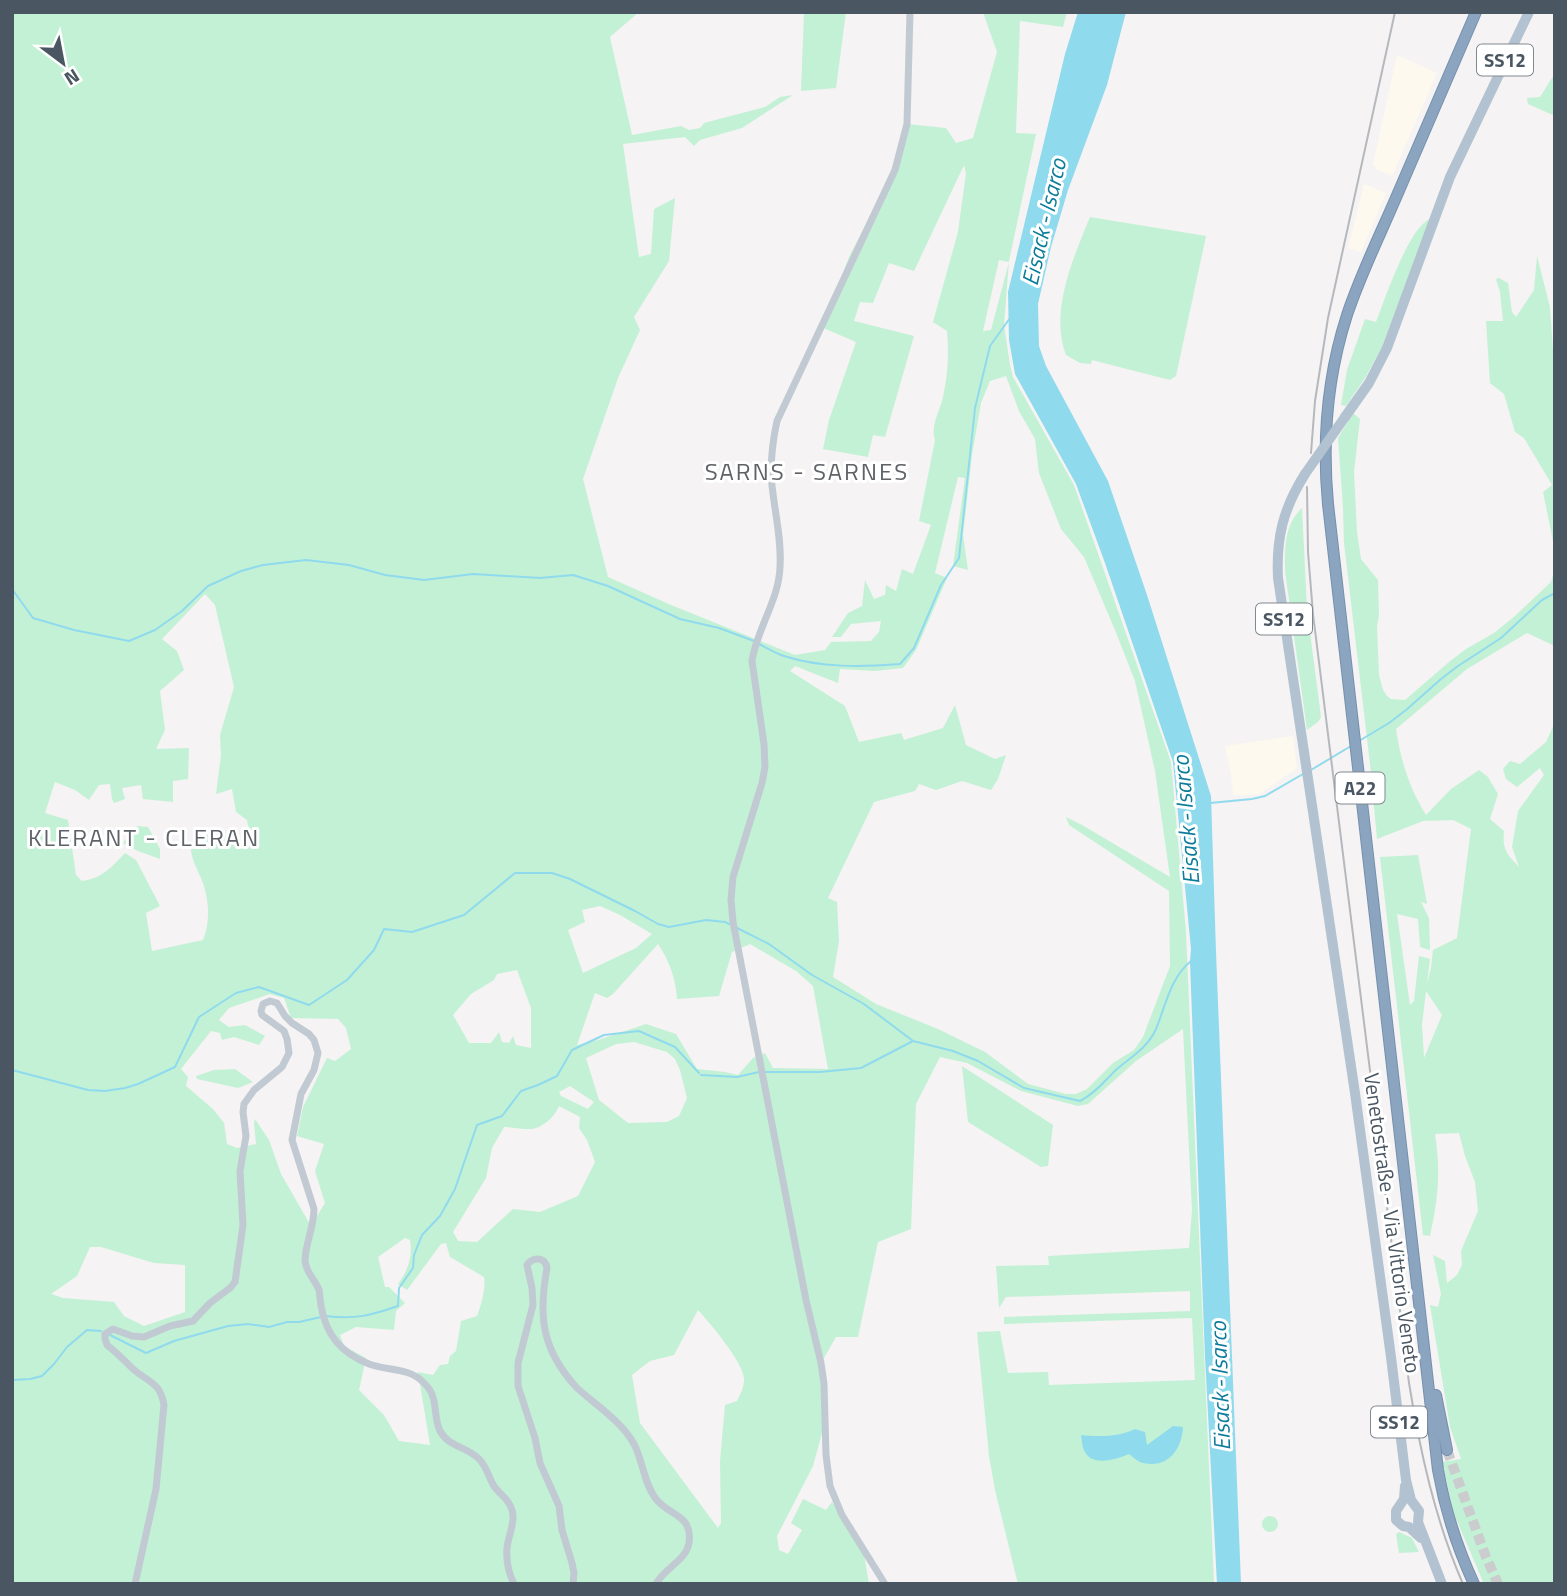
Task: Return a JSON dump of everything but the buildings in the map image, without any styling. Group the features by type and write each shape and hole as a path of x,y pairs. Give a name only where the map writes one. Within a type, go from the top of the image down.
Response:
{"highway":[{"name":"A22","path":"1474,1584 1447,1512 1438,1470 1328,504 1325,451 1331,378 1348,314 1476,12"},
{"name":"A22","path":"1447,1450 1434,1386 1334,502 1332,450 1338,379 1354,315 1484,12"}],"main road":[{"name":"Venetostraße - Via Vittorio Veneto","path":"1406,1480 1402,1504 1396,1511 1396,1520 1400,1525 1414,1524 1419,1511 1414,1505 1406,1480 1343,1014 1280,592 1279,543 1283,521 1294,492 1369,383 1387,348 1454,167 1529,12"},
{"path":"1402,1504 1414,1505"},
{"path":"1414,1524 1424,1541 1441,1584"}],"street":[{"path":"885,1584 842,1515 830,1486 821,1363 806,1300 734,932 731,900 733,877 765,767 752,660 761,626 779,581 778,529 771,476 777,421 887,189 899,156 907,124 910,12"},
{"path":"135,1584 158,1479 163,1399 152,1381 133,1369 107,1345 105,1334 116,1329 132,1336 144,1337 170,1326 189,1322 233,1286 237,1278 243,1226 240,1171 247,1136 244,1104 254,1090 282,1067 289,1053 284,1031 261,1011 263,1004 274,1001 292,1023 309,1034 318,1053 314,1070 301,1094 292,1140 314,1209 305,1258 306,1266 318,1289 327,1327 335,1342 354,1357 373,1366 411,1373 426,1384 434,1398 438,1426 444,1436 479,1459 512,1510 514,1517 507,1546 507,1560 508,1572 514,1584"},
{"path":"573,1584 574,1573 562,1530 559,1506 540,1463 518,1386 518,1363 533,1305 527,1265 530,1260 536,1258 542,1260 547,1268 543,1301 544,1324 551,1349 570,1381 633,1441 655,1498 682,1518 687,1526 689,1541 683,1556 664,1572 656,1584"}],"shaded area":[{"path":"1397,55 1437,73 1392,176 1376,169 1373,164"},
{"path":"1364,184 1386,193 1361,252 1348,248"},
{"path":"1293,736 1297,768 1258,795 1233,795 1225,746"}],"green space":[{"path":"12,12 639,12 610,37 632,135 681,126 689,130 700,128 704,123 765,107 780,97 793,95 742,128 700,140 694,146 685,137 623,144 639,257 651,254 654,209 675,198 669,261 634,317 640,330 618,378 583,479 608,577 795,655 825,650 831,642 871,641 879,632 881,621 851,624 841,637 832,637 848,613 862,606 865,580 874,599 885,595 886,585 896,591 902,569 913,574 931,525 919,521 935,440 935,424 945,389 948,356 947,331 933,322 958,232 966,173 964,165 914,271 889,263 873,303 860,302 854,321 914,336 885,437 873,435 868,457 823,449 829,420 856,342 821,327 849,257 888,181 907,124 946,128 956,143 973,138 997,52 983,12 1067,12 1063,27 1020,21 1016,133 1036,134 1009,262 1004,325 1013,377 1074,485 1171,762 1186,932 1214,1584 1018,1584 989,1456 977,1332 1000,1331 1008,1373 1048,1372 1049,1385 1195,1380 1192,1318 1004,1324 1004,1317 1190,1311 1190,1291 1006,1297 999,1308 996,1266 1049,1265 1048,1256 1189,1248 1192,1210 1183,1029 1136,1061 1088,1104 1078,1106 1021,1091 967,1063 940,1057 916,1104 911,1229 878,1242 858,1337 836,1337 821,1363 825,1422 813,1466 777,1536 779,1550 788,1554 802,1530 791,1523 803,1499 826,1510 832,1502 862,1542 869,1584 12,1584","holes":["999,260 1009,262 991,330 983,331","1006,376 1019,411 1035,439 1039,473 1061,529 1084,557 1115,630 1135,681 1155,771 1170,877 1066,817 1069,825 1169,891 1170,966 1143,1037 1134,1050 1113,1063 1087,1089 1076,1094 1028,1084 985,1052 938,1029 876,1004 833,977 839,941 837,902 828,898 874,802 915,791 919,784 936,790 962,781 991,790 998,779 1006,755 995,759 966,745 955,705 943,728 904,740 901,733 859,742 845,706 790,671 795,666 838,683 840,669 875,671 903,668 916,650 947,578 935,573 958,477 965,478 953,566 968,570 963,535 981,403 990,381","205,594 215,605 234,687 220,735 221,755 216,794 232,789 236,812 247,820 250,836 236,841 224,834 195,835 191,846 192,854 204,885 208,909 203,940 152,951 146,913 160,906 136,860 125,853 101,875 82,881 76,875 68,820 45,813 55,782 75,790 89,800 99,785 110,784 114,803 125,799 122,788 141,785 143,799 173,802 173,781 188,779 189,748 156,749 165,730 160,691 184,670 177,651 162,639","600,906 652,934 636,948 583,973 568,930 585,922 582,910","658,944 671,970 677,999 719,996 732,952 750,944 796,971 813,986 828,1069 773,1068 765,1053 753,1058 738,1075 697,1069 676,1034 646,1024 577,1045 595,993 607,998","517,970 531,1008 531,1048 516,1045 513,1036 509,1043 502,1042 499,1032 491,1043 469,1043 453,1015 471,994 494,980 497,974","270,994 284,998 291,1018 338,1019 346,1028 351,1049 335,1061 327,1058 303,1107 297,1136 324,1144 315,1171 325,1203 311,1226 281,1174 269,1140 255,1119 256,1144 237,1148 227,1144 224,1123 213,1109 186,1086 188,1077 181,1069 211,1031 220,1033 222,1040 234,1037 259,1045 265,1036 245,1025 229,1027 219,1020 229,1008","634,1042 667,1052 675,1059 680,1070 687,1098 679,1116 667,1122 628,1123 599,1100 586,1058 616,1044","570,1086 594,1102 588,1109 561,1096 559,1092","559,1106 580,1117 579,1128 587,1140 595,1162 578,1196 540,1212 513,1209 477,1242 458,1241 453,1232 486,1178 492,1148 504,1127 533,1129 551,1118","405,1238 410,1240 410,1258 398,1284 407,1290 441,1244 446,1243 450,1257 484,1277 484,1292 477,1316 461,1321 456,1351 450,1356 448,1364 440,1365 433,1375 418,1372 430,1445 399,1441 384,1415 359,1390 366,1358 344,1346 340,1335 356,1327 394,1330 396,1311 405,1303 389,1287 385,1287 378,1257","90,1247 101,1247 154,1263 185,1265 185,1312 144,1326 124,1316 114,1302 63,1298 51,1294 77,1276","698,1310 726,1344 743,1373 743,1389 737,1401 725,1405 720,1461 721,1523 718,1528 640,1423 632,1375 650,1361 674,1355"]},
{"path":"804,12 846,12 836,88 801,91"},
{"path":"1555,73 1555,116 1528,104 1527,98 1540,97"},
{"path":"1090,217 1206,236 1176,376 1170,380 1092,360 1091,364 1080,363 1066,355 1061,338 1062,303 1071,266"},
{"path":"1430,219 1382,347 1346,406 1341,405 1347,370 1365,319 1376,322 1406,249 1422,225"},
{"path":"1537,256 1550,307 1555,378 1555,551 1543,492 1552,485 1524,438 1515,432 1504,394 1490,383 1486,321 1503,321 1496,279 1499,278 1508,283 1512,312 1516,317 1534,290"},
{"path":"1353,413 1360,419 1354,472 1357,532 1361,559 1378,580 1379,675 1383,690 1391,699 1405,700 1466,649 1494,633 1551,582 1555,568 1555,646 1527,633 1467,669 1396,729 1406,774 1426,815 1451,789 1479,770 1488,777 1498,794 1490,819 1504,831 1506,851 1519,867 1512,847 1518,811 1544,775 1540,768 1517,787 1506,779 1503,769 1510,761 1520,764 1546,742 1555,722 1555,1584 1484,1584 1454,1514 1442,1462 1461,1459 1450,1427 1430,1305 1438,1307 1441,1294 1433,1255 1445,1261 1447,1283 1457,1275 1462,1265 1461,1251 1478,1211 1475,1182 1459,1133 1435,1134 1438,1161 1437,1197 1430,1236 1423,1235 1380,857 1418,855 1427,904 1421,902 1429,918 1430,950 1420,947 1418,919 1397,914 1410,1005 1414,1001 1419,956 1430,959 1427,984 1433,950 1457,938 1471,829 1453,820 1423,821 1377,839 1344,543 1338,438","holes":["1426,991 1442,1015 1424,1058 1422,1025"]},
{"path":"1302,508 1307,609 1321,717 1307,730 1285,571 1289,529"},
{"path":"137,826 148,827 160,849 160,859 123,843"},
{"path":"962,1066 1053,1125 1048,1166 1041,1167 968,1122"},
{"path":"235,1069 253,1082 238,1088 197,1079 196,1076 214,1070"},
{"path":"1270,1516 1276,1518 1276,1530 1270,1532 1264,1530 1262,1524 1264,1518"},
{"path":"1399,1532 1412,1538 1419,1552 1399,1553 1396,1534"}],"water":[{"name":"Eisack - Isarco","path":"1078,12 1126,12 1107,85 1068,190 1051,247 1038,304 1039,346 1046,366 1108,481 1211,796 1241,1584 1217,1584 1205,1357 1191,949 1173,762 1076,484 1015,374 1009,340 1008,292 1065,54"},
{"path":"1173,1426 1183,1427 1180,1443 1172,1456 1152,1464 1137,1461 1129,1454 1099,1461 1088,1457 1081,1435 1109,1436 1135,1429 1145,1432 1147,1445"}],"waterway":[{"path":"759,644 798,660 842,666 900,664 914,648 941,585 959,558 975,408 990,346 1010,318"},
{"path":"12,589 33,618 74,630 129,641 155,630 182,611 208,586 241,571 263,565 306,560 349,565 385,575 424,580 473,574 540,578 573,575 608,586 680,619 719,628 754,641"},
{"path":"1359,741 1389,723 1441,679 1501,638 1542,600 1555,593"},
{"path":"1311,770 1351,746"},
{"path":"1210,803 1265,796 1303,774"},
{"path":"12,1070 88,1090 105,1091 138,1084 175,1067 199,1017 236,993 259,987 309,1005 347,980 374,950 384,929 412,932 464,915 515,873 552,873 570,879 669,927 706,920 729,924"},
{"path":"737,928 769,944 812,975 864,1004 913,1041 953,1051 978,1061 1024,1088 1080,1101 1096,1090 1149,1041 1173,984 1191,961"},
{"path":"326,1316 363,1316 398,1306 399,1288 413,1268 414,1255 422,1235 440,1216 455,1189 477,1125 502,1116 521,1091 557,1076 572,1050 604,1035 639,1031 675,1047 699,1073"},
{"path":"764,1072 820,1072 861,1068 913,1041"},
{"path":"701,1075 737,1077 759,1072"},
{"path":"110,1335 146,1353 174,1341 228,1326 248,1324 269,1327 321,1317"},
{"path":"12,1380 42,1376 67,1347 87,1330 101,1331"}],"tunnel":[{"path":"1447,1450 1498,1584"}],"railway":[{"path":"1311,453 1315,401 1328,318 1395,12"},
{"path":"1307,487 1313,614 1409,1383 1430,1485 1444,1535 1463,1584"}],"district":[{"name":"SARNS - SARNES","path":"807,472"},
{"name":"KLERANT - CLERAN","path":"144,838"}]}
